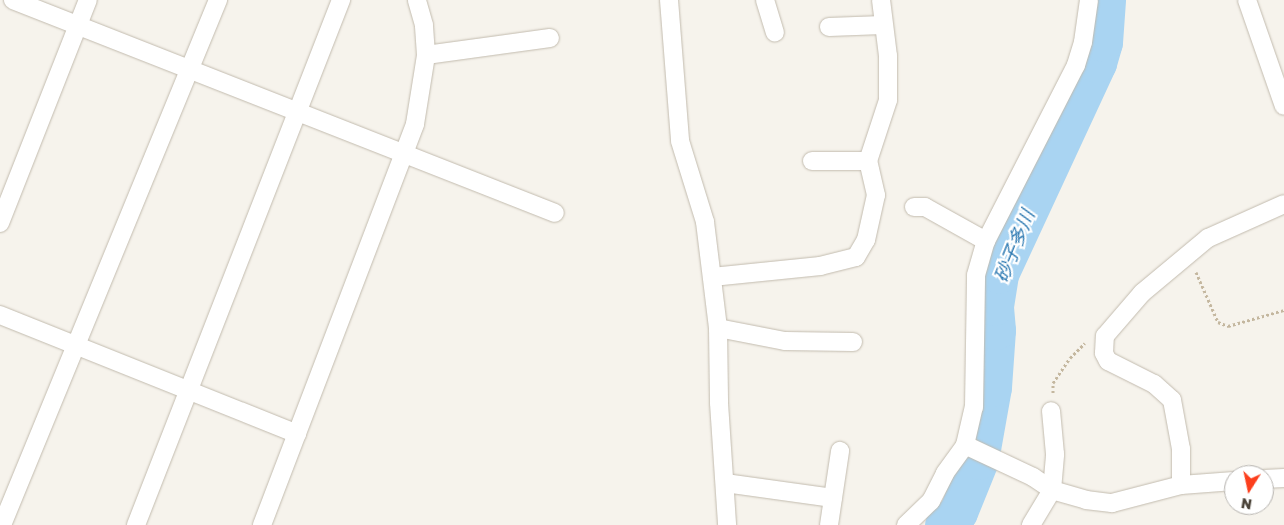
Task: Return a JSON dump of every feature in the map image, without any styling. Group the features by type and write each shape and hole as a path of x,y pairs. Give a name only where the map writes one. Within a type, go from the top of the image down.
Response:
{"street":[{"path":"13,0 192,68 555,214"},
{"path":"0,223 88,0"},
{"path":"2,525 192,68 218,0"},
{"path":"136,525 341,0"},
{"path":"262,525 406,153 415,124 426,55 424,25 417,0"},
{"path":"669,0 680,141 705,222 718,328 719,403 727,525"},
{"path":"765,0 775,32"},
{"path":"712,277 820,266 856,257 866,240 876,196 868,161 888,100 888,56 881,0"},
{"path":"906,525 931,501 945,473 968,447 974,407 976,275 986,241 1076,64 1083,42 1089,0"},
{"path":"1246,0 1284,106"},
{"path":"829,28 883,25"},
{"path":"426,55 550,38"},
{"path":"812,161 868,161"},
{"path":"1181,485 1181,449 1172,400 1154,384 1108,361 1103,343 1105,336 1142,294 1208,238 1284,204"},
{"path":"914,207 926,207 986,241"},
{"path":"0,316 298,434"},
{"path":"718,328 784,341 853,342"},
{"path":"1031,525 1052,490 1055,454 1051,411"},
{"path":"968,447 998,460 1052,490 1086,500 1112,503 1181,485 1224,482"},
{"path":"829,525 840,451"},
{"path":"725,483 833,498"}],"path":[{"path":"1187,256 1202,281 1218,322 1228,326 1284,310"}],"waterway":[{"name":"砂子多川","path":"944,525 958,512 979,460 992,387 996,330 994,306 999,274 1097,63 1103,42 1106,0"}]}
